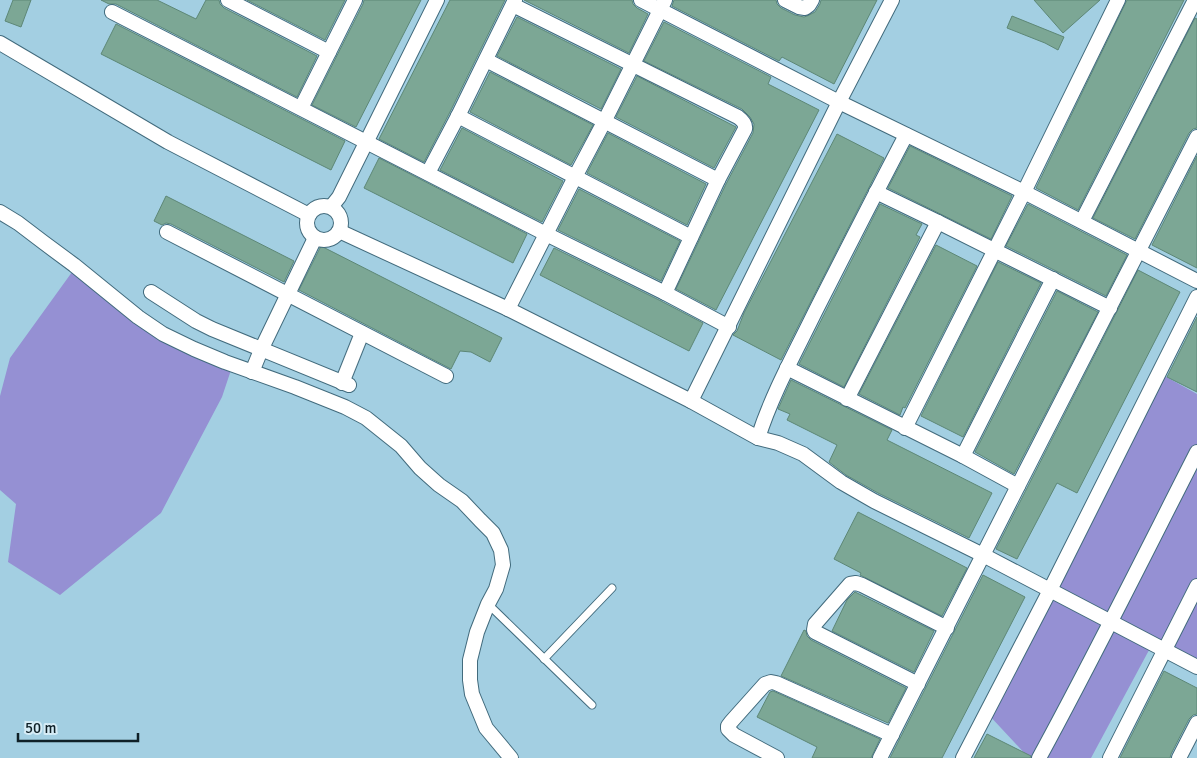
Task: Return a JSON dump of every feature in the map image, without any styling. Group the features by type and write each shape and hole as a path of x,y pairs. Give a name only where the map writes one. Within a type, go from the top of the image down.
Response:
{"street":[{"path":"228,0 329,52"},
{"path":"300,108 355,0"},
{"path":"331,208 339,197 437,0"},
{"path":"641,0 663,5 839,102 1024,192 1197,281"},
{"path":"786,0 805,8 812,0"},
{"path":"691,401 839,102 892,0"},
{"path":"906,428 1118,0"},
{"path":"1082,221 1196,0"},
{"path":"428,173 514,2 742,120 746,126 718,180 665,293"},
{"path":"508,309 663,5"},
{"path":"112,12 729,327"},
{"path":"0,43 168,142 309,215"},
{"path":"486,60 718,180"},
{"path":"458,116 691,238"},
{"path":"758,438 765,416 787,368 906,135"},
{"path":"880,758 1197,137"},
{"path":"876,192 1110,308"},
{"path":"322,206 331,208 336,211 340,218 339,231 329,239 315,238 307,228 309,215 315,209 322,206"},
{"path":"0,212 18,223 74,265 138,318 163,334 194,350 295,387 345,407 366,418 401,446 426,473 462,501 493,533 501,550 503,565 496,589 477,632 470,660 470,680 472,694 486,728 511,758"},
{"path":"846,399 938,222"},
{"path":"339,231 508,309 691,401 758,438 778,443 803,454 841,482 874,501 1050,589 1197,667"},
{"path":"167,232 446,376"},
{"path":"252,372 315,238"},
{"path":"963,456 1053,279"},
{"path":"150,292 196,321 232,338 345,384 362,333"},
{"path":"963,758 1197,297"},
{"path":"787,368 963,456 1018,486"},
{"path":"1039,758 1112,622 1197,452"},
{"path":"918,684 816,632 814,630 816,624 850,584 856,583 946,628"},
{"path":"1110,758 1197,586"},
{"path":"777,758 734,735 728,729 731,722 766,684 771,682 892,735"},
{"path":"1179,758 1197,723"}],"lane":[{"path":"544,659 612,588"},
{"path":"488,604 592,705"}],"shaded area":[{"path":"80,261 170,333 231,370 222,397 161,513 60,595 8,562 16,504 0,490 0,396 10,358"},
{"path":"1161,374 1197,394 1197,660 1155,639 1091,758 1029,758 987,713"}],"building":[{"path":"13,0 31,0 21,27 5,21"},
{"path":"101,0 157,0 196,19 206,0 219,0 224,8 317,56 297,97 116,4 109,4"},
{"path":"247,0 345,0 325,40"},
{"path":"364,0 421,0 356,127 312,105"},
{"path":"450,0 505,0 424,162 379,139"},
{"path":"524,0 632,0 637,8 648,14 629,53"},
{"path":"674,0 776,0 781,8 804,17 815,12 821,0 877,0 834,84 782,57 779,61 672,6"},
{"path":"1034,0 1100,0 1063,33"},
{"path":"1127,0 1184,0 1078,210 1036,188"},
{"path":"1012,16 1064,37 1058,50 1007,28"},
{"path":"517,17 621,69 601,109 497,56"},
{"path":"1195,18 1197,19 1197,128 1189,133 1135,239 1093,218"},
{"path":"664,22 771,77 768,84 819,110 716,310 676,289 726,184 753,133 754,124 742,109 644,61"},
{"path":"116,24 345,141 331,170 101,54"},
{"path":"490,72 593,125 571,165 470,112"},
{"path":"637,76 736,127 714,168 616,117"},
{"path":"462,128 563,181 542,222 440,170"},
{"path":"608,133 706,184 687,225 587,173"},
{"path":"837,134 884,158 781,360 733,335 737,331 744,313"},
{"path":"910,146 1012,196 991,239 888,188"},
{"path":"1197,156 1197,268 1152,245"},
{"path":"379,158 527,234 513,263 364,188"},
{"path":"579,189 680,241 661,281 558,230"},
{"path":"166,196 294,261 284,282 171,224 166,223 162,225 154,221"},
{"path":"880,204 922,224 916,235 920,237 844,387 799,364"},
{"path":"1028,204 1127,255 1106,296 1006,246"},
{"path":"936,245 977,266 900,415 859,394"},
{"path":"321,246 502,338 490,362 471,352 460,351 451,369 299,290"},
{"path":"554,248 703,323 689,351 540,275"},
{"path":"998,262 1041,283 963,437 921,416"},
{"path":"1138,270 1180,292 1077,493 1057,483 1017,559 996,549"},
{"path":"1057,291 1098,312 1014,474 975,452"},
{"path":"1197,317 1197,392 1167,377"},
{"path":"791,380 892,430 887,440 992,493 969,538 878,493 846,475 829,462 837,445 787,420 790,414 778,409"},
{"path":"858,512 967,568 942,616 860,575 861,573 834,559"},
{"path":"983,575 1025,597 942,758 890,758"},
{"path":"855,592 934,631 914,672 832,631 847,600"},
{"path":"804,630 811,640 906,688 888,723 781,676"},
{"path":"1164,671 1197,688 1197,714 1189,719 1170,758 1120,758"},
{"path":"773,691 880,739 871,758 812,758 817,747 757,717 770,692"},
{"path":"987,734 1031,756 1030,758 974,758"}]}
